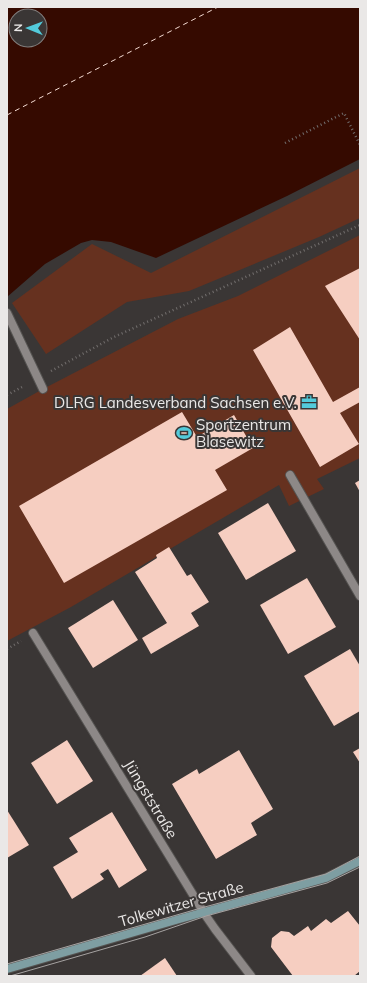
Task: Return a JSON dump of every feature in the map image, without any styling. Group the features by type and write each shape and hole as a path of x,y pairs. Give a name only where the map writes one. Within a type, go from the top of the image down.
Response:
{"main road":[{"name":"Tolkewitzer Straße","path":"7,969 326,878 360,861"}],"street":[{"path":"7,313 43,389"},
{"path":"290,475 360,596"},
{"name":"Jüngststraße","path":"33,633 204,912 251,976"}],"path":[{"path":"285,143 344,113 360,145"},
{"path":"7,395 114,337 360,226"}],"shaded area":[{"path":"7,7 360,7 360,159 287,196 156,258 111,242 92,240 81,243 45,264 7,297"},
{"path":"360,168 360,218 319,237 189,291 127,302 46,354 12,303 92,244 151,273"},
{"name":"Sportzentrum Blasewitz","path":"360,235 360,458 317,479 324,489 289,506 279,485 71,607 7,641 7,409 178,319 238,296"}],"building":[{"path":"360,268 360,340 325,286"},
{"name":"Sportzentrum Blasewitz","path":"290,327 333,402 360,387 360,402 340,413 359,444 320,467 253,350"},
{"path":"182,412 197,437 234,415 253,448 215,470 227,490 64,583 19,506"},
{"path":"360,480 360,492 355,483"},
{"path":"268,503 296,551 246,580 218,533"},
{"path":"169,547 187,576 191,574 209,602 191,613 199,626 151,654 142,638 167,623 135,572 157,558 156,555"},
{"path":"307,578 336,627 288,654 260,605"},
{"path":"113,600 138,640 93,668 68,628"},
{"path":"350,649 360,666 360,711 334,726 304,676"},
{"path":"67,740 93,781 57,804 31,763"},
{"path":"360,748 360,763 353,752"},
{"path":"239,750 273,809 251,823 257,835 216,859 172,784 197,769 199,774"},
{"path":"7,810 29,845 7,858"},
{"path":"112,812 147,870 119,888 108,869 100,874 104,879 72,899 53,867 78,852 69,838"},
{"path":"348,911 360,926 360,971 354,976 293,976 271,947 272,938 281,931 289,932 294,936 308,926 311,931 326,919 331,923"},
{"path":"165,958 177,976 140,976"}],"ferry route":[{"path":"7,115 218,7"}],"tram line":[{"path":"7,964 201,908 326,874 360,856"},
{"path":"10,976 145,937 206,916 327,883 360,867"}],"place":[{"name":"DLRG Landesverband Sachsen e.V.","path":"309,402"},
{"name":"Sportzentrum Blasewitz","path":"184,433"}]}
